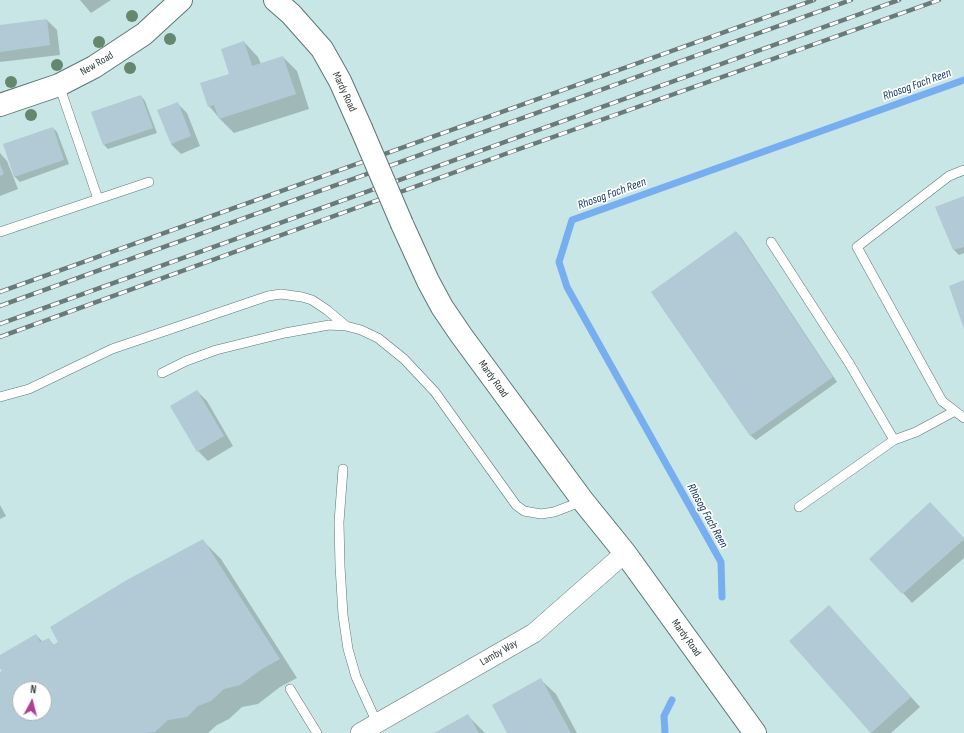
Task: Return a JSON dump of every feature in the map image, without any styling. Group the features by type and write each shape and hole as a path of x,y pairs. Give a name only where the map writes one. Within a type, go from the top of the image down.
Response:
{"main road":[{"name":"New Road","path":"0,106 60,85 118,53 149,30 181,0"},
{"name":"Mardy Road","path":"275,0 295,19 322,49 340,81 421,268 442,307 583,501 625,553 754,733"}],"street":[{"name":"Lamby Way","path":"360,733 534,633 625,553"}],"lane":[{"path":"60,85 98,199"},
{"path":"964,170 949,176 857,247 942,401 964,418"},
{"path":"0,232 149,182"},
{"path":"771,242 849,362 894,440"},
{"path":"0,397 29,389 112,350 268,296 281,294 312,300 346,326"},
{"path":"162,373 186,361 250,340 319,326 346,326 361,330 378,338 404,359 435,392 516,505 524,511 541,514 554,512 583,501"},
{"path":"798,507 894,440 916,432 955,411"},
{"path":"343,469 339,522 343,615 348,649 356,677 377,723"},
{"path":"290,689 318,733"}],"building":[{"path":"47,19 50,45 0,52 0,25"},
{"path":"244,41 252,66 283,56 296,94 219,119 214,105 208,107 200,83 229,74 221,49"},
{"path":"141,95 153,128 103,145 91,112"},
{"path":"178,102 191,136 171,144 157,110"},
{"path":"53,127 64,160 14,177 3,144"},
{"path":"0,164 4,174 0,176"},
{"path":"964,196 964,247 953,250 935,207"},
{"path":"736,231 833,377 750,436 651,292"},
{"path":"964,280 964,329 949,286"},
{"path":"197,390 224,436 197,452 170,406"},
{"path":"930,502 964,539 902,594 869,559"},
{"path":"203,539 280,659 262,669 240,685 224,689 211,701 198,706 187,717 168,720 155,732 0,733 0,672 2,671 0,668 0,655 36,634 40,642 49,638 53,645 58,642 50,627 125,581"},
{"path":"829,605 911,697 871,733 789,641"},
{"path":"541,678 571,733 507,733 492,705"},
{"path":"468,714 479,733 434,733"}],"waterway":[{"name":"Rhosog Fach Reen","path":"722,597 721,562 567,287 559,262 572,220 964,80"},
{"name":"Rhosog Fach Reen","path":"665,733 664,716 672,700"}],"railway":[{"path":"0,292 814,0"},
{"path":"0,306 851,0"},
{"path":"0,324 899,0"},
{"path":"0,337 508,153 939,0"}]}
